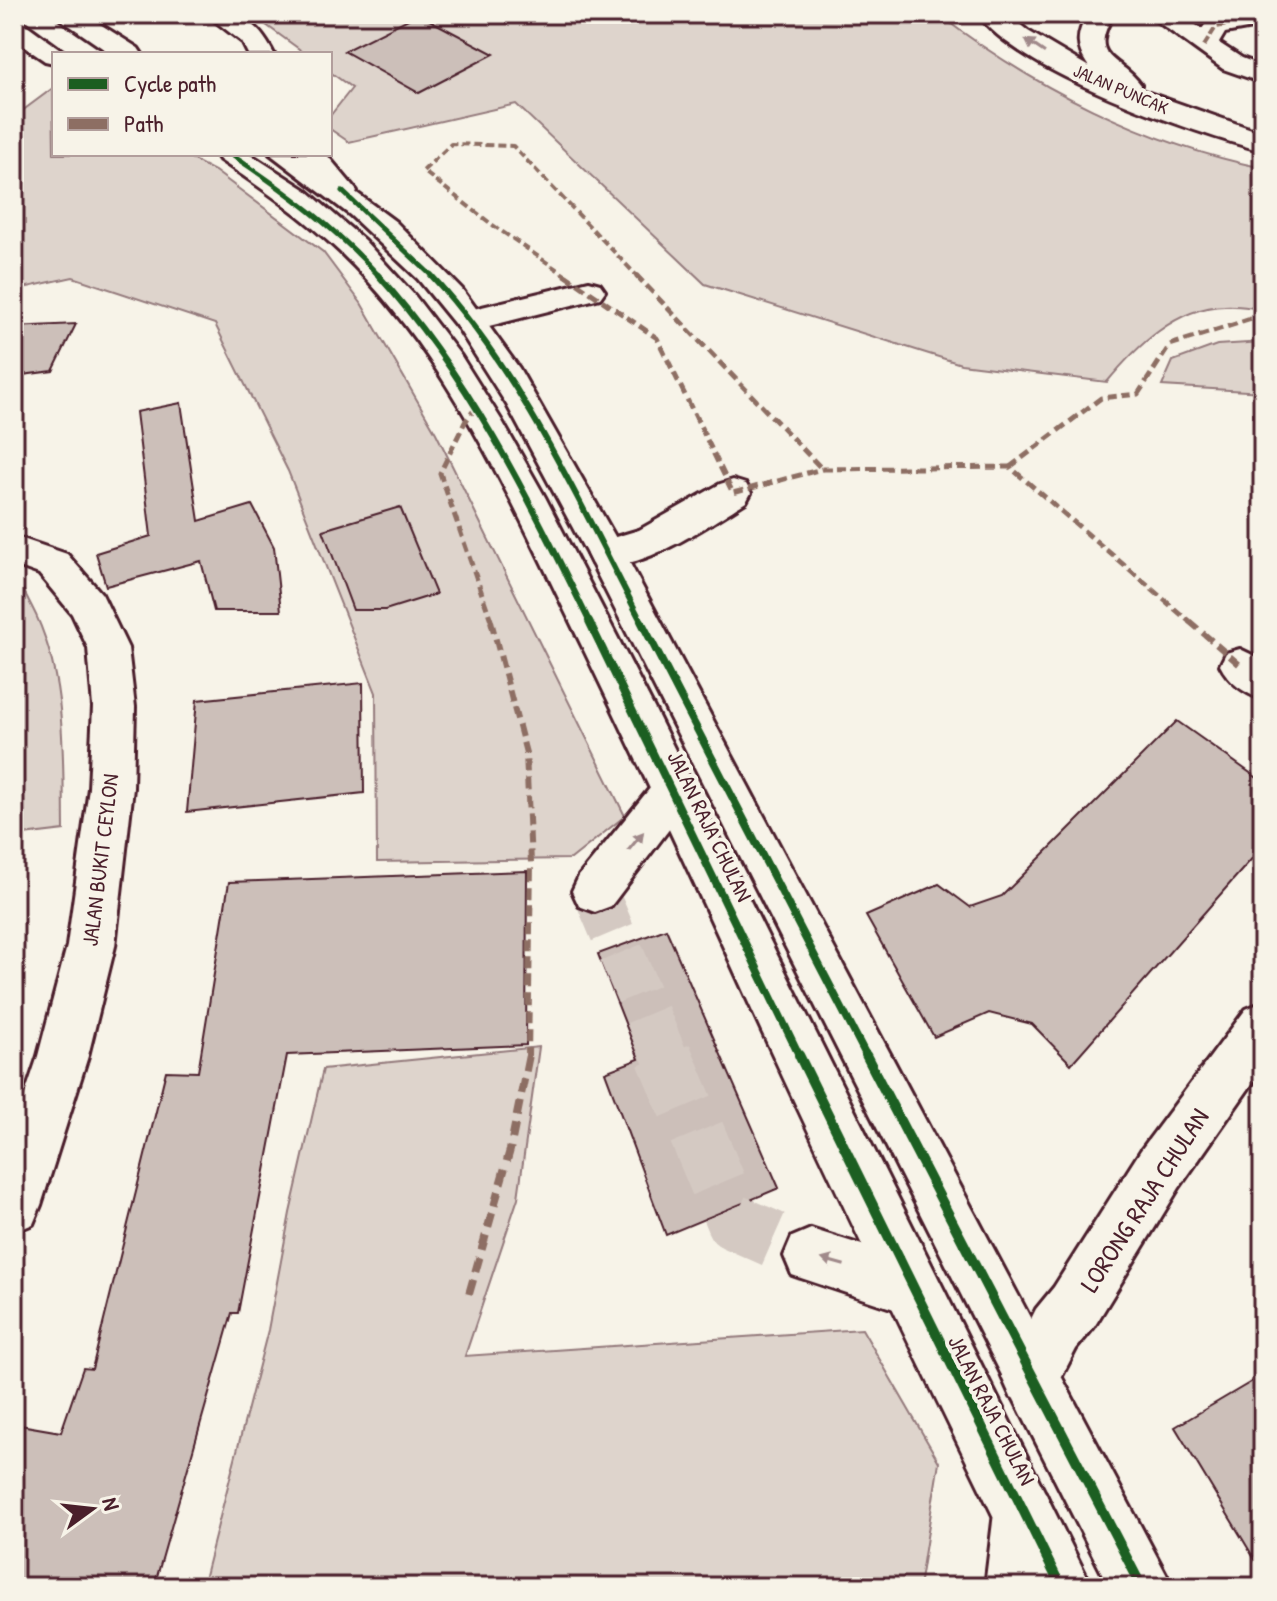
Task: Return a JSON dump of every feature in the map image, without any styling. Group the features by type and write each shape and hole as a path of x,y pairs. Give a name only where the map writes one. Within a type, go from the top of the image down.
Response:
{"main road":[{"path":"66,14 126,52"},
{"path":"219,14 253,38 260,52"},
{"name":"JALAN PUNCAK","path":"991,14 1062,64 1155,105 1263,142"},
{"path":"1101,14 1092,25 1089,38 1091,51 1119,81 1155,105"},
{"path":"1160,14 1184,27 1204,46 1232,65 1263,75"},
{"path":"1204,46 1216,27 1263,18"},
{"path":"14,28 52,54"},
{"name":"JALAN RAJA CHULAN","path":"234,156 254,167 310,209 393,288 436,343 514,467 674,790 909,1286 1061,1587"},
{"name":"JALAN RAJA CHULAN","path":"287,156 342,191 427,270 469,320 531,420 606,554 1142,1587"},
{"path":"312,156 342,191"},
{"path":"469,320 589,291"},
{"path":"606,554 651,541 733,493"},
{"name":"JALAN BUKIT CEYLON","path":"14,550 53,564 88,605 108,648 114,707 111,788 91,946 63,1056 14,1205"},
{"path":"595,891 674,790"},
{"name":"LORONG RAJA CHULAN","path":"1031,1377 1056,1329 1074,1307 1160,1169 1263,1026"},
{"path":"811,1256 909,1286"},
{"path":"1016,1587 1024,1513"}],"shaded area":[{"path":"251,14 938,14 1012,65 1092,109 1176,144 1263,168 1263,309 1225,306 1190,313 1158,331 1107,382 961,364 705,284 516,104 349,142 332,130 332,113 352,88 332,73 332,52 303,52"},
{"path":"52,89 52,156 186,156 215,171 323,252 361,303 436,433 625,816 571,859 377,862 376,693 288,471 215,324 73,277 14,290 14,117"},
{"path":"1263,342 1263,392 1162,386 1173,361 1217,345"},
{"path":"14,581 24,592 43,631 57,687 63,744 64,830 14,836"},
{"path":"539,1047 518,1198 465,1356 862,1329 939,1462 919,1587 202,1587 268,1330 290,1213 323,1069"}],"building":[{"path":"418,14 494,54 419,93 344,51"},
{"path":"76,324 53,371 14,376 14,327"},
{"path":"181,403 199,521 252,505 274,547 281,611 214,611 201,561 106,586 96,553 151,536 136,412"},
{"path":"400,507 436,594 385,610 353,610 323,530"},
{"path":"363,683 364,793 187,812 197,700"},
{"path":"1177,721 1263,782 1263,846 1071,1064 1032,1024 989,1013 934,1037 866,916 939,884 970,907 1002,896"},
{"path":"527,871 526,1045 287,1055 238,1313 232,1313 154,1587 14,1587 14,1424 61,1432 83,1368 92,1369 166,1071 198,1072 229,882"},
{"path":"666,929 779,1188 666,1235 605,1072 639,1059 598,954"},
{"path":"1263,1375 1263,1573 1175,1427"}],"tunnel":[{"path":"595,891 665,1057"},
{"path":"664,1055 734,1222 811,1256"}],"marked path":[{"path":"1204,46 1216,27 1263,18"},
{"path":"822,469 513,146 451,144 423,171 494,226 657,338 733,493 822,469 1010,467 1240,665"},
{"path":"1010,467 1101,398 1138,394 1170,345 1251,319 1263,322"},
{"path":"469,1294 510,1150 530,1049 531,863 526,753 490,616 440,473 465,422 477,406"}],"cycle path":[{"path":"233,156 295,197 353,247 403,303 449,364 489,429 527,497 618,678 876,1215 1061,1587"},
{"path":"342,191 441,286 489,349 525,406 606,554 1142,1587"}]}
